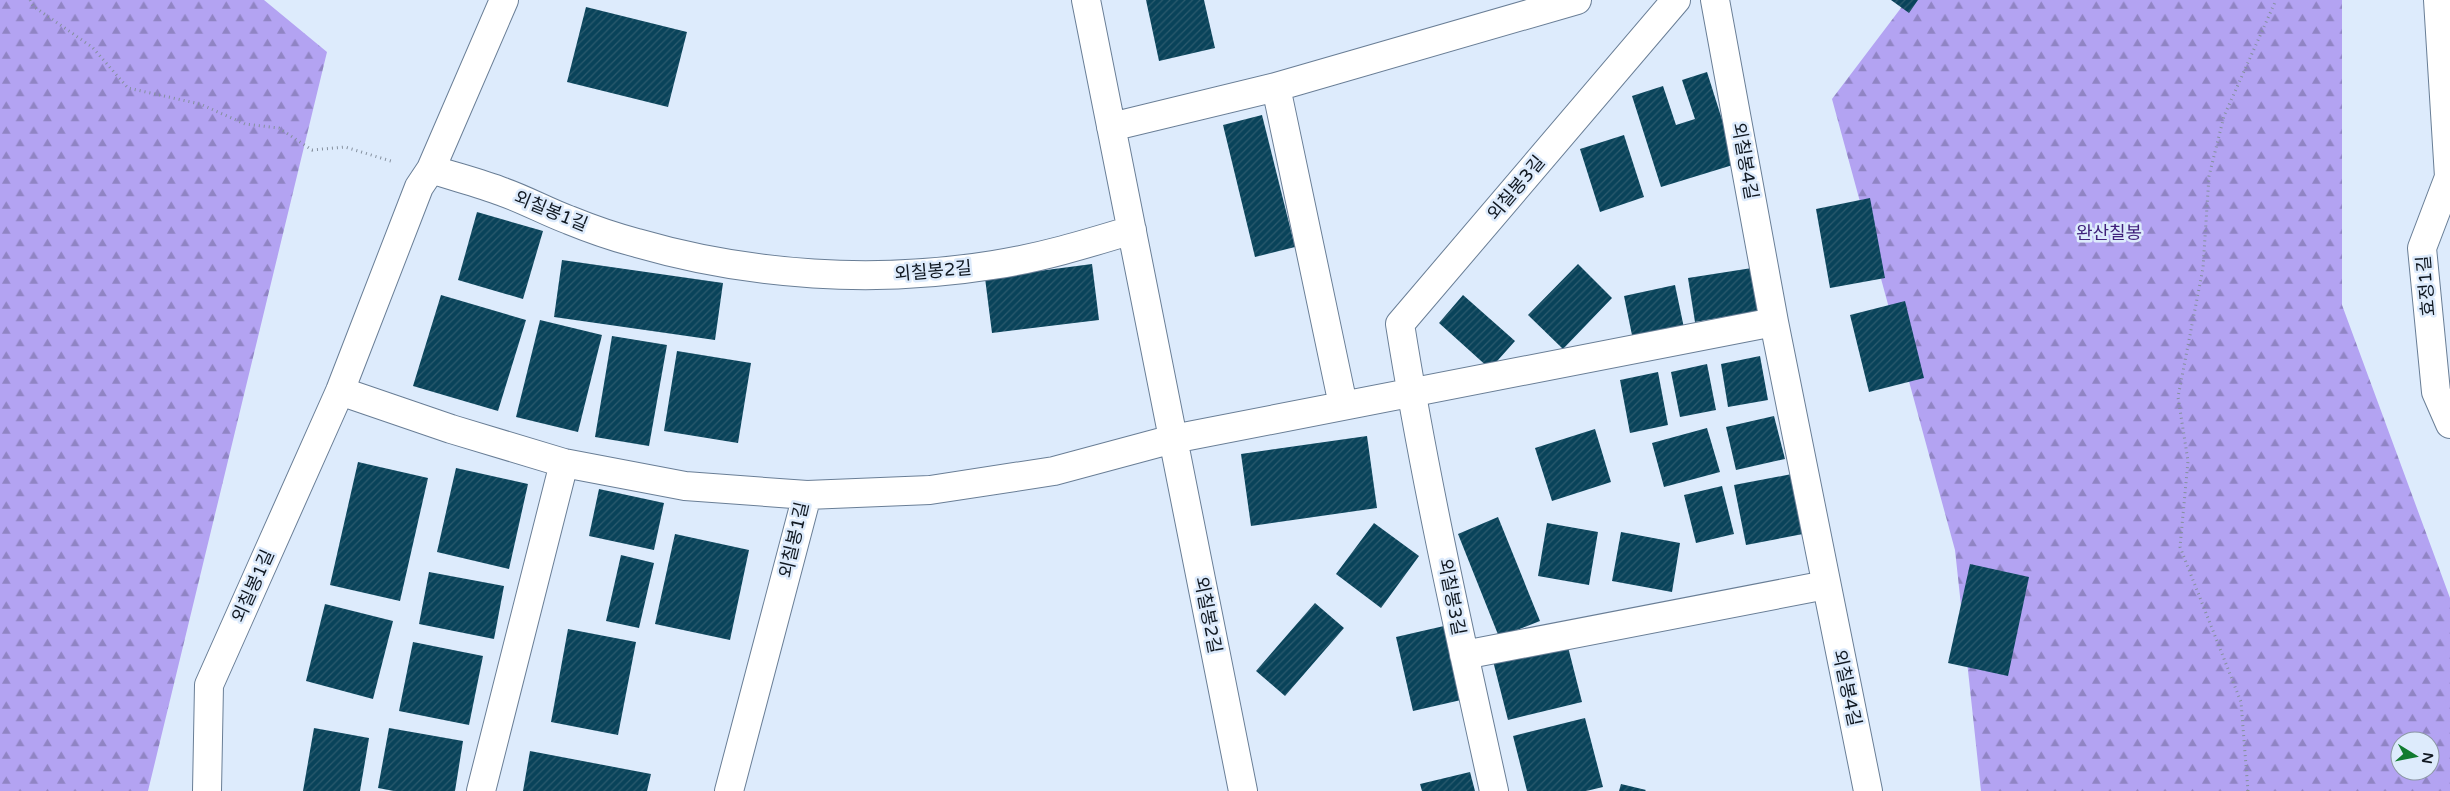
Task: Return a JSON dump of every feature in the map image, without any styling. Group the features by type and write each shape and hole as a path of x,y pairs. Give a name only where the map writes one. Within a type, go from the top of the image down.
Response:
{"street":[{"name":"외칠봉1길","path":"207,791 209,685 340,391 425,178 504,0"},
{"name":"외칠봉2길","path":"1086,0 1244,791"},
{"path":"1111,127 1276,87 1577,0"},
{"name":"외칠봉3길","path":"1494,791 1464,655 1411,392 1400,324 1676,0"},
{"name":"외칠봉4길","path":"1715,0 1774,322 1868,791"},
{"name":"효정1길","path":"2438,0 2450,177 2422,248 2436,392 2450,424"},
{"path":"1276,87 1343,405"},
{"name":"외칠봉1길","path":"425,178 503,192 569,220 637,243 730,264"},
{"name":"외칠봉2길","path":"730,264 778,271 849,276 921,274 1010,262 1062,251 1132,230"},
{"path":"807,495 930,490 1054,471 1173,439 1774,322"},
{"name":"외칠봉1길","path":"340,391 451,429 564,463 685,486 807,495 730,791"},
{"path":"481,791 564,463"},
{"name":"외칠봉3길","path":"1464,655 1826,585"}],"path":[{"path":"30,0 33,6 92,47 128,88 200,104 245,124 279,128 312,150 345,146 393,162 409,173 425,178"},
{"path":"2248,791 2241,702 2180,547 2188,461 2178,397 2203,268 2209,176 2224,116 2276,0"}],"green space":[{"path":"0,0 264,0 327,52 148,791 0,791"},
{"name":"완산칠봉","path":"1907,0 2342,0 2342,305 2450,598 2450,791 1981,791 1955,550 1832,99"}],"building":[{"path":"1146,0 1204,0 1215,48 1159,61"},
{"path":"1891,0 1918,0 1909,13"},
{"path":"586,7 687,32 668,107 567,82"},
{"path":"1707,72 1736,164 1661,187 1632,96 1663,86 1676,125 1695,119 1682,80"},
{"path":"1262,115 1295,247 1255,257 1223,125"},
{"path":"1624,135 1644,197 1600,212 1580,149"},
{"path":"1870,198 1885,278 1830,288 1816,209"},
{"path":"477,212 543,231 523,299 458,280"},
{"path":"562,260 723,283 715,340 554,317"},
{"path":"1092,264 1099,320 992,333 985,278"},
{"path":"1578,264 1612,298 1563,349 1528,315"},
{"path":"1752,268 1759,311 1695,322 1688,278"},
{"path":"1675,285 1684,328 1633,340 1624,296"},
{"path":"441,295 526,320 498,411 413,386"},
{"path":"1463,295 1515,341 1490,369 1439,323"},
{"path":"1905,301 1924,378 1869,392 1850,315"},
{"path":"540,320 602,335 578,432 516,417"},
{"path":"612,336 667,345 649,446 595,437"},
{"path":"677,351 751,363 738,443 664,431"},
{"path":"1760,356 1768,400 1728,407 1721,364"},
{"path":"1707,364 1716,410 1680,417 1671,372"},
{"path":"1658,372 1668,425 1630,433 1620,380"},
{"path":"1774,416 1785,459 1736,470 1726,427"},
{"path":"1707,428 1720,472 1664,487 1652,443"},
{"path":"1595,429 1611,482 1552,501 1535,448"},
{"path":"1367,436 1377,508 1251,526 1241,454"},
{"path":"358,462 428,478 400,601 330,585"},
{"path":"456,468 528,484 509,569 437,552"},
{"path":"1792,474 1803,534 1746,545 1734,485"},
{"path":"1722,486 1734,534 1696,543 1684,495"},
{"path":"599,489 664,503 654,550 589,536"},
{"path":"1498,517 1540,621 1499,637 1458,534"},
{"path":"1374,523 1419,556 1381,608 1336,574"},
{"path":"1547,523 1598,532 1589,585 1538,576"},
{"path":"1621,532 1680,543 1672,592 1612,581"},
{"path":"675,534 749,550 730,640 655,624"},
{"path":"621,555 654,563 639,628 606,621"},
{"path":"1970,564 2029,577 2008,676 1948,663"},
{"path":"429,572 504,586 494,639 419,624"},
{"path":"1315,603 1344,628 1285,696 1256,671"},
{"path":"325,604 393,621 373,699 306,681"},
{"path":"1444,626 1461,700 1413,711 1396,637"},
{"path":"568,629 636,642 618,735 551,722"},
{"path":"413,642 483,656 469,725 399,711"},
{"path":"1567,643 1582,702 1508,720 1493,661"},
{"path":"1585,718 1603,787 1586,791 1527,791 1513,736"},
{"path":"314,728 369,738 360,791 303,791"},
{"path":"389,728 463,741 455,791 394,791 378,788"},
{"path":"530,751 651,774 647,791 523,791"},
{"path":"1470,772 1475,791 1422,791 1420,784"},
{"path":"1621,784 1646,790 1619,791"}]}
